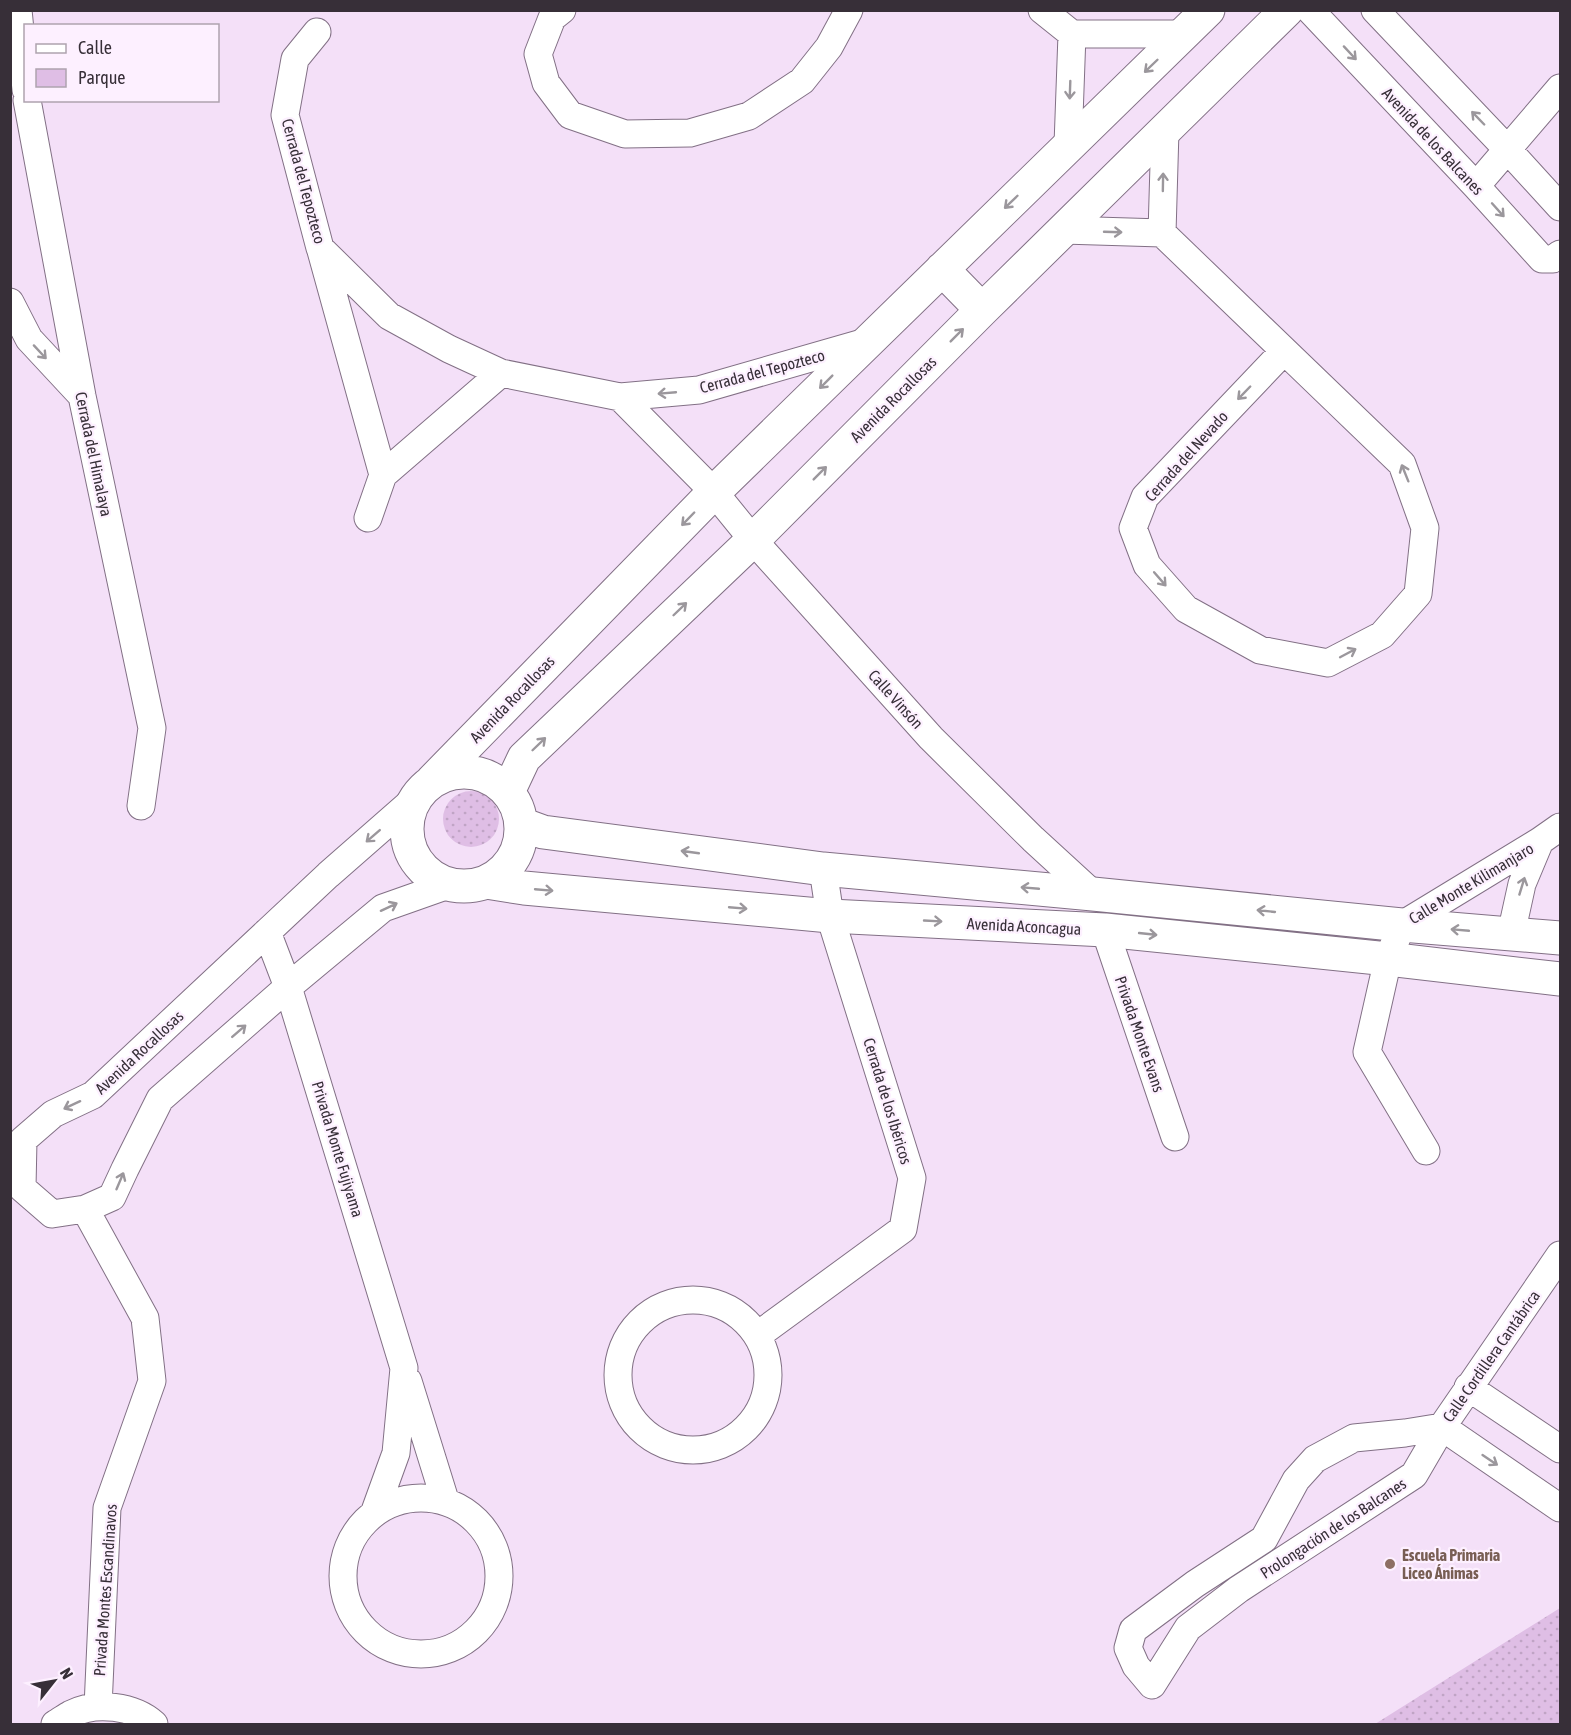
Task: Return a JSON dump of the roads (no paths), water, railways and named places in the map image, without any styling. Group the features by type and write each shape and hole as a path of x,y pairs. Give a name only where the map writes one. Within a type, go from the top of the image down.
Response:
{"street":[{"path":"18,10 24,70"},
{"path":"562,10 552,18 538,54 546,83 570,116 625,134 690,133 749,116 802,81 829,46 849,10"},
{"path":"1042,10 1072,34 1184,34"},
{"name":"Avenida Rocallosas","path":"451,884 383,908 160,1099 112,1197 85,1209 52,1214 22,1188 17,1134 93,1095 328,875 425,789 714,492 1208,10"},
{"name":"Avenida Rocallosas","path":"508,792 524,758 753,540 982,310 1287,10"},
{"name":"Avenida de los Balcanes","path":"1310,10 1542,259 1553,259 1560,254"},
{"path":"1375,10 1560,207"},
{"name":"Cerrada del Tepozteco","path":"317,32 295,59 285,115 320,248 389,316 449,349 501,373 621,397 699,390 866,342"},
{"path":"1068,146 1072,34"},
{"path":"1476,186 1560,88"},
{"path":"10,120 24,102"},
{"name":"Cerrada del Himalaya","path":"26,102 81,396 152,728 141,806"},
{"path":"1063,230 1162,233 1165,130"},
{"name":"Cerrada del Nevado","path":"1162,233 1402,464 1425,528 1418,594 1382,635 1328,663 1260,650 1186,609 1147,565 1133,528 1145,497 1284,351"},
{"path":"320,248 382,475"},
{"path":"942,269 982,310"},
{"path":"10,302 29,339 81,396"},
{"path":"368,518 382,475 501,373"},
{"path":"621,397 714,492"},
{"name":"Calle Vinsón","path":"714,492 753,540 931,738 1093,894"},
{"path":"464,771 480,774 496,782 508,792 521,824 520,842 513,859 502,872 486,882 469,886 451,884 434,878 420,865 411,849 408,822 410,813 425,789 448,774 464,771"},
{"path":"521,824 543,832 823,870 1560,938"},
{"name":"Calle Monte Kilimanjaro","path":"1402,925 1550,834"},
{"name":"Calle Monte Kilimanjaro","path":"1510,934 1522,884 1550,834"},
{"name":"Cerrada de los Ibéricos","path":"758,1335 903,1229 912,1178 830,916 823,870"},
{"name":"Avenida Aconcagua","path":"486,882 524,888 830,916 1105,930 1388,959 1560,980"},
{"path":"1402,925 1388,959 1367,1052 1426,1152"},
{"name":"Privada Monte Evans","path":"1105,930 1175,1137"},
{"name":"Privada Monte Fujiyama","path":"267,932 288,987 445,1500"},
{"name":"Privada Montes Escandinavos","path":"85,1209 145,1318 152,1381 107,1508 98,1707"},
{"name":"Calle Cordillera Cantábrica","path":"1442,1427 1560,1255"},
{"path":"694,1299 719,1304 741,1316 758,1335 767,1359 768,1383 762,1408 748,1428 728,1443 704,1451 679,1450 655,1441 636,1425 622,1404 617,1379 623,1347 630,1332 647,1314 669,1302 694,1299"},
{"name":"Privada Monte Fujiyama","path":"375,1511 396,1453 404,1368"},
{"path":"1468,1387 1560,1449"},
{"path":"1442,1427 1560,1508"},
{"name":"Prolongación de los Balcanes","path":"1442,1427 1414,1475 1239,1589 1188,1628 1152,1685 1136,1666 1128,1648 1133,1630 1195,1584 1264,1539 1296,1479 1315,1460 1354,1437 1442,1427"},
{"name":"Privada Monte Fujiyama","path":"421,1497 445,1500 469,1513 486,1532 498,1556 500,1582 494,1608 480,1630 459,1646 434,1654 408,1654 383,1645 363,1628 348,1606 342,1580 345,1554 356,1530 375,1511 397,1500 421,1497"},
{"path":"55,1725 73,1713 98,1707 124,1709 148,1719 154,1725"}],"place":[{"name":"Escuela Primaria Liceo Ánimas","path":"1390,1564"}]}
